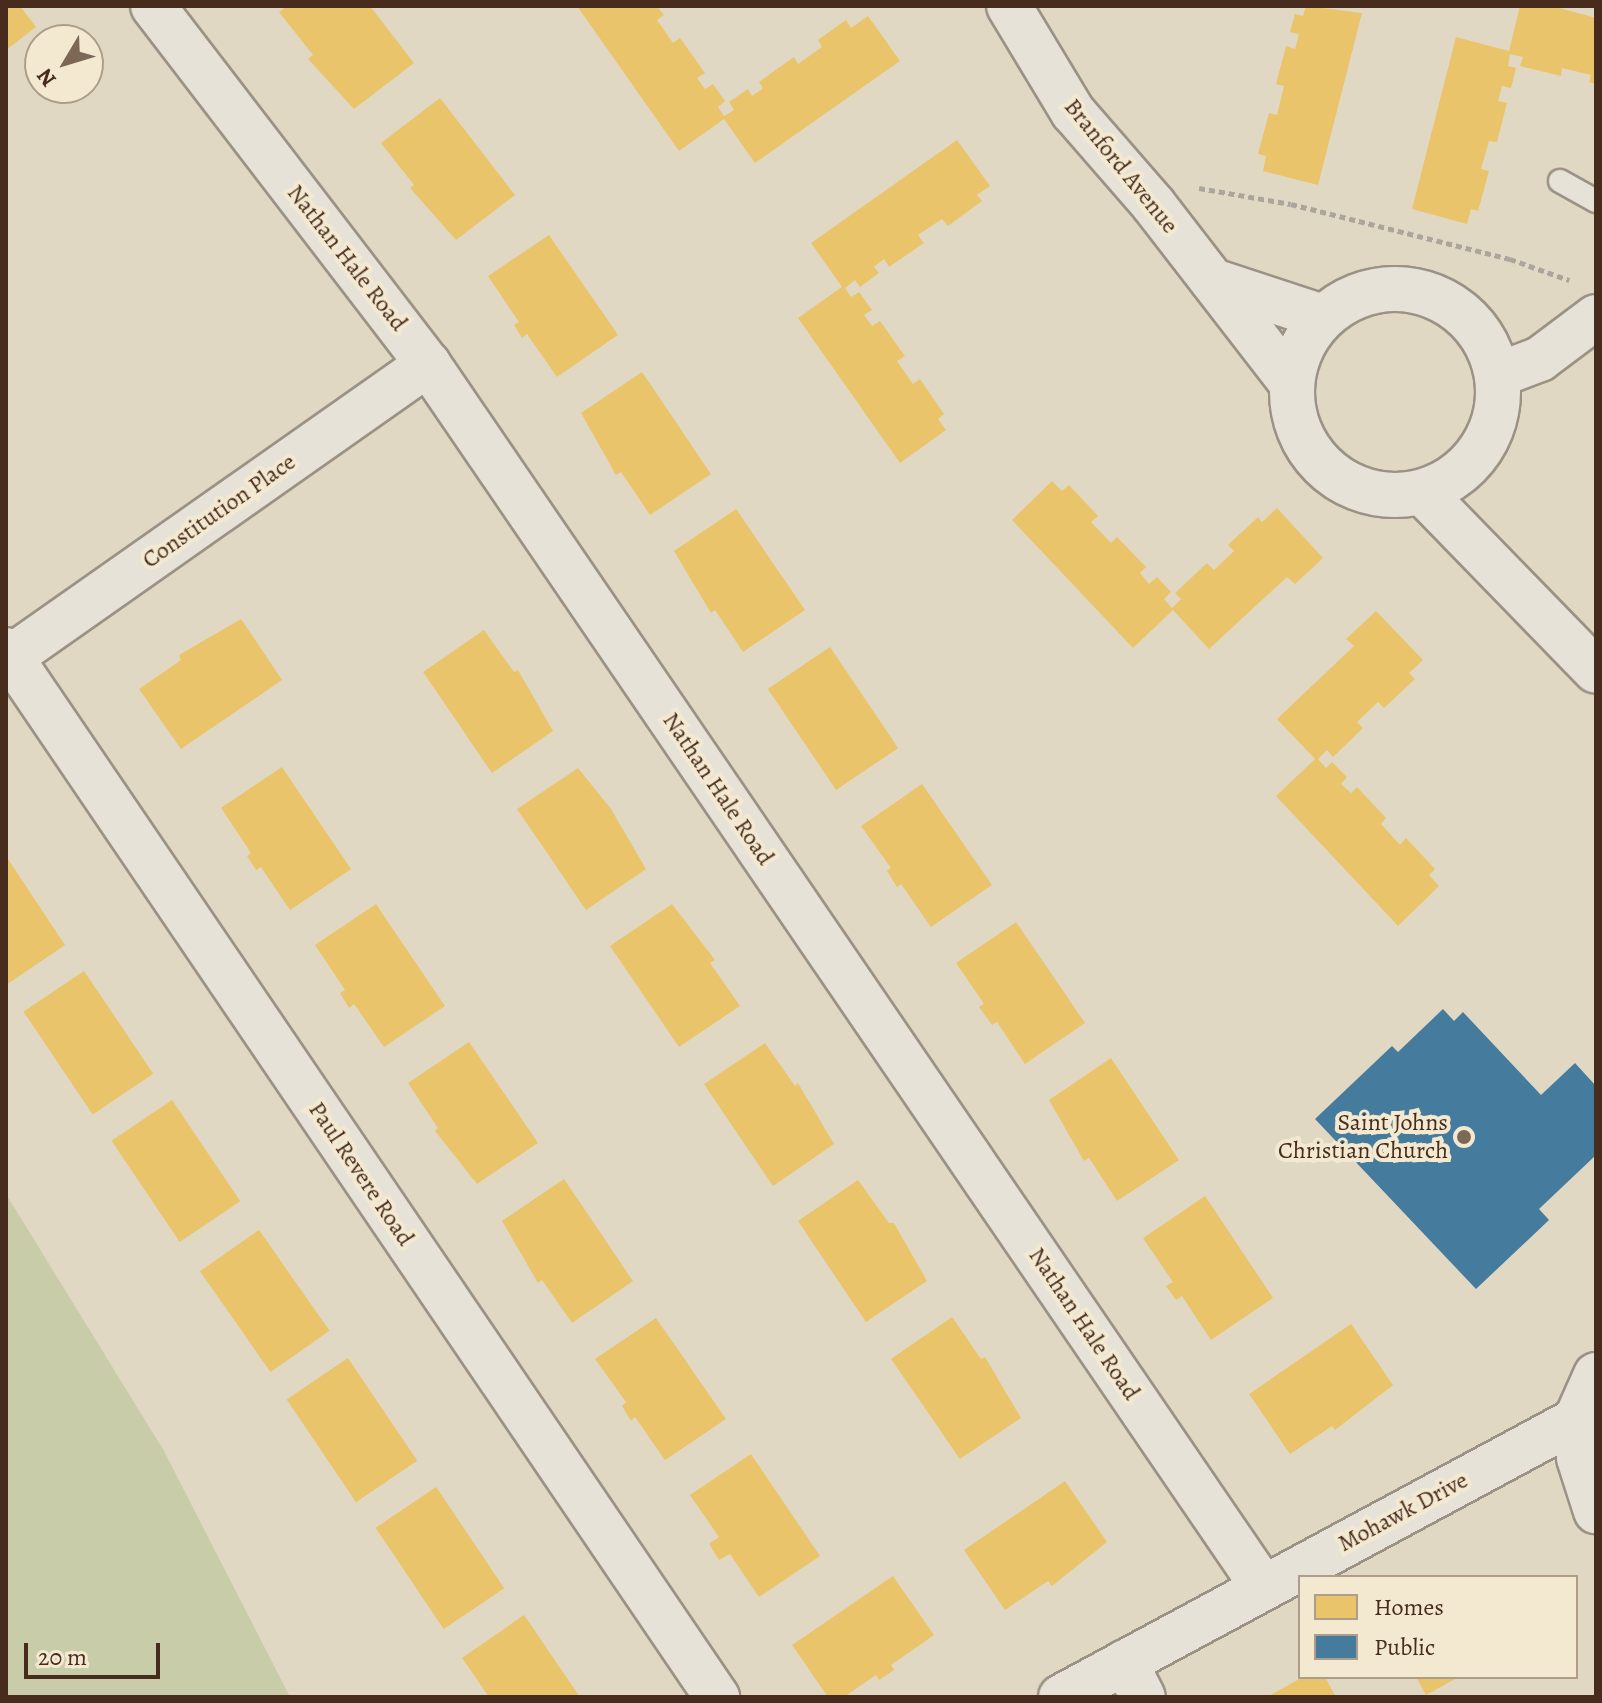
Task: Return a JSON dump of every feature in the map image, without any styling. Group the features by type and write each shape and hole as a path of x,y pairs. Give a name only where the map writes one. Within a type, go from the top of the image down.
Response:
{"street":[{"name":"Nathan Hale Road","path":"153,6 428,364 1263,1587"},
{"name":"Branford Avenue","path":"1009,6 1073,112 1213,281 1292,384"},
{"path":"1213,281 1323,317"},
{"path":"1380,289 1412,289 1443,300 1469,318 1487,345 1498,375 1498,410 1487,442 1445,487 1425,495 1367,492 1335,477 1310,451 1295,419 1292,384 1297,359 1323,317 1350,299 1380,289"},
{"path":"1498,375 1540,359 1585,300"},
{"name":"Constitution Place","path":"8,654 428,364"},
{"path":"1425,495 1596,671"},
{"name":"Paul Revere Road","path":"8,654 717,1697"},
{"path":"1596,1375 1576,1420 1579,1458 1596,1511"},
{"name":"Mohawk Drive","path":"1061,1697 1134,1680 1263,1587 1576,1420"}],"lane":[{"path":"1560,181 1596,201"}],"path":[{"path":"1191,186 1291,204 1510,259 1585,300"}],"green space":[{"path":"6,1194 164,1451 290,1697 6,1697"}],"building: Homes":[{"path":"6,6 20,6 34,24 24,24 24,36 6,50"},
{"path":"287,6 370,6 414,63 354,109 308,59 313,55 279,12"},
{"path":"577,6 657,6 664,15 657,20 673,43 680,38 705,73 697,78 705,89 713,84 725,101 718,107 724,116 734,110 729,102 748,89 752,96 763,88 759,82 794,57 798,64 822,47 818,40 846,20 851,28 868,16 900,61 755,163 724,119 679,151"},
{"path":"1306,6 1362,13 1318,185 1263,171 1266,156 1258,154 1269,113 1277,115 1284,86 1276,84 1286,46 1295,49 1299,34 1290,32 1295,14 1303,16"},
{"path":"1520,6 1552,6 1596,18 1596,84 1589,82 1591,75 1562,68 1561,76 1520,66 1523,57 1510,54 1508,66 1516,68 1511,88 1502,86 1498,101 1507,103 1497,142 1489,141 1481,169 1489,171 1478,211 1471,209 1467,224 1412,209 1456,37 1509,51"},
{"path":"440,98 515,195 456,240 410,188 414,185 381,143"},
{"path":"957,140 990,186 977,195 982,201 948,226 942,219 918,235 924,243 889,267 884,259 874,267 879,273 860,287 855,280 845,288 851,297 859,292 872,310 864,315 872,326 880,321 905,356 897,361 913,384 920,379 944,414 938,419 946,430 900,463 798,318 842,287 811,243"},
{"path":"549,235 618,335 557,377 527,334 522,338 514,325 519,322 488,276"},
{"path":"642,372 711,474 650,515 621,472 616,475 581,413"},
{"path":"1052,481 1062,491 1069,485 1098,516 1091,522 1111,543 1117,537 1146,567 1140,573 1149,584 1157,577 1171,592 1164,599 1172,608 1181,599 1175,593 1207,563 1214,570 1234,551 1228,545 1258,517 1262,522 1277,508 1323,558 1295,584 1287,577 1209,649 1173,610 1133,648 1012,520"},
{"path":"736,509 805,610 743,652 715,610 711,613 674,551"},
{"path":"1376,611 1423,660 1409,673 1415,679 1384,708 1378,702 1357,722 1363,728 1333,757 1327,750 1318,759 1326,768 1332,762 1347,777 1341,784 1351,793 1357,787 1386,818 1381,824 1400,845 1406,838 1435,869 1429,875 1439,886 1398,926 1276,796 1315,759 1277,719 1354,646 1346,639"},
{"path":"241,619 282,680 181,749 139,689 181,660 179,655"},
{"path":"484,630 514,672 518,670 553,731 492,773 423,672"},
{"path":"830,647 898,748 836,790 768,689"},
{"path":"282,767 351,869 290,910 261,867 256,870 247,856 251,853 221,808"},
{"path":"578,768 611,809 646,869 586,910 517,809"},
{"path":"922,784 992,885 931,927 901,884 897,887 887,871 891,868 861,826"},
{"path":"6,856 65,945 6,985"},
{"path":"376,904 445,1006 384,1047 354,1004 349,1008 340,993 345,990 315,945"},
{"path":"672,904 715,960 710,963 740,1006 679,1047 610,946"},
{"path":"1016,922 1085,1023 1025,1064 997,1022 992,1025 979,1007 984,1004 956,963"},
{"path":"84,971 153,1074 93,1115 23,1012"},
{"path":"469,1042 538,1143 477,1184 435,1131 438,1128 408,1083"},
{"path":"765,1043 795,1086 798,1083 834,1144 773,1186 704,1084"},
{"path":"1111,1058 1179,1160 1117,1201 1089,1158 1084,1161 1049,1100"},
{"path":"172,1100 240,1201 180,1242 111,1141"},
{"path":"564,1179 633,1281 572,1323 542,1280 538,1283 502,1221"},
{"path":"858,1180 889,1223 894,1223 927,1281 866,1322 798,1221"},
{"path":"1205,1196 1273,1298 1211,1340 1182,1296 1176,1300 1166,1286 1173,1282 1143,1238"},
{"path":"259,1230 330,1331 271,1372 200,1271"},
{"path":"952,1317 981,1359 985,1357 1021,1418 960,1459 891,1359"},
{"path":"656,1318 726,1419 665,1460 635,1417 631,1421 622,1406 626,1402 595,1359"},
{"path":"1351,1324 1393,1385 1335,1430 1332,1426 1290,1454 1249,1394"},
{"path":"348,1358 417,1461 356,1502 287,1399"},
{"path":"751,1454 820,1556 759,1597 730,1554 719,1560 709,1544 719,1537 690,1495"},
{"path":"1065,1481 1107,1542 1052,1586 1048,1581 1005,1610 964,1550"},
{"path":"436,1487 504,1588 444,1629 375,1528"},
{"path":"893,1576 934,1635 891,1665 894,1670 879,1680 876,1675 844,1697 828,1697 792,1645"},
{"path":"524,1615 580,1697 489,1697 462,1658"},
{"path":"1299,1679 1326,1679 1336,1697 1267,1697"},
{"path":"1417,1679 1455,1679 1426,1695"}],"building: Public":[{"name":"Saint Johns Christian Church","path":"1443,1009 1454,1021 1463,1012 1541,1095 1575,1063 1596,1086 1596,1155 1539,1209 1549,1220 1476,1289 1315,1119 1392,1046 1398,1052"}],"place":[{"name":"Saint Johns Christian Church","path":"1464,1137"}]}
